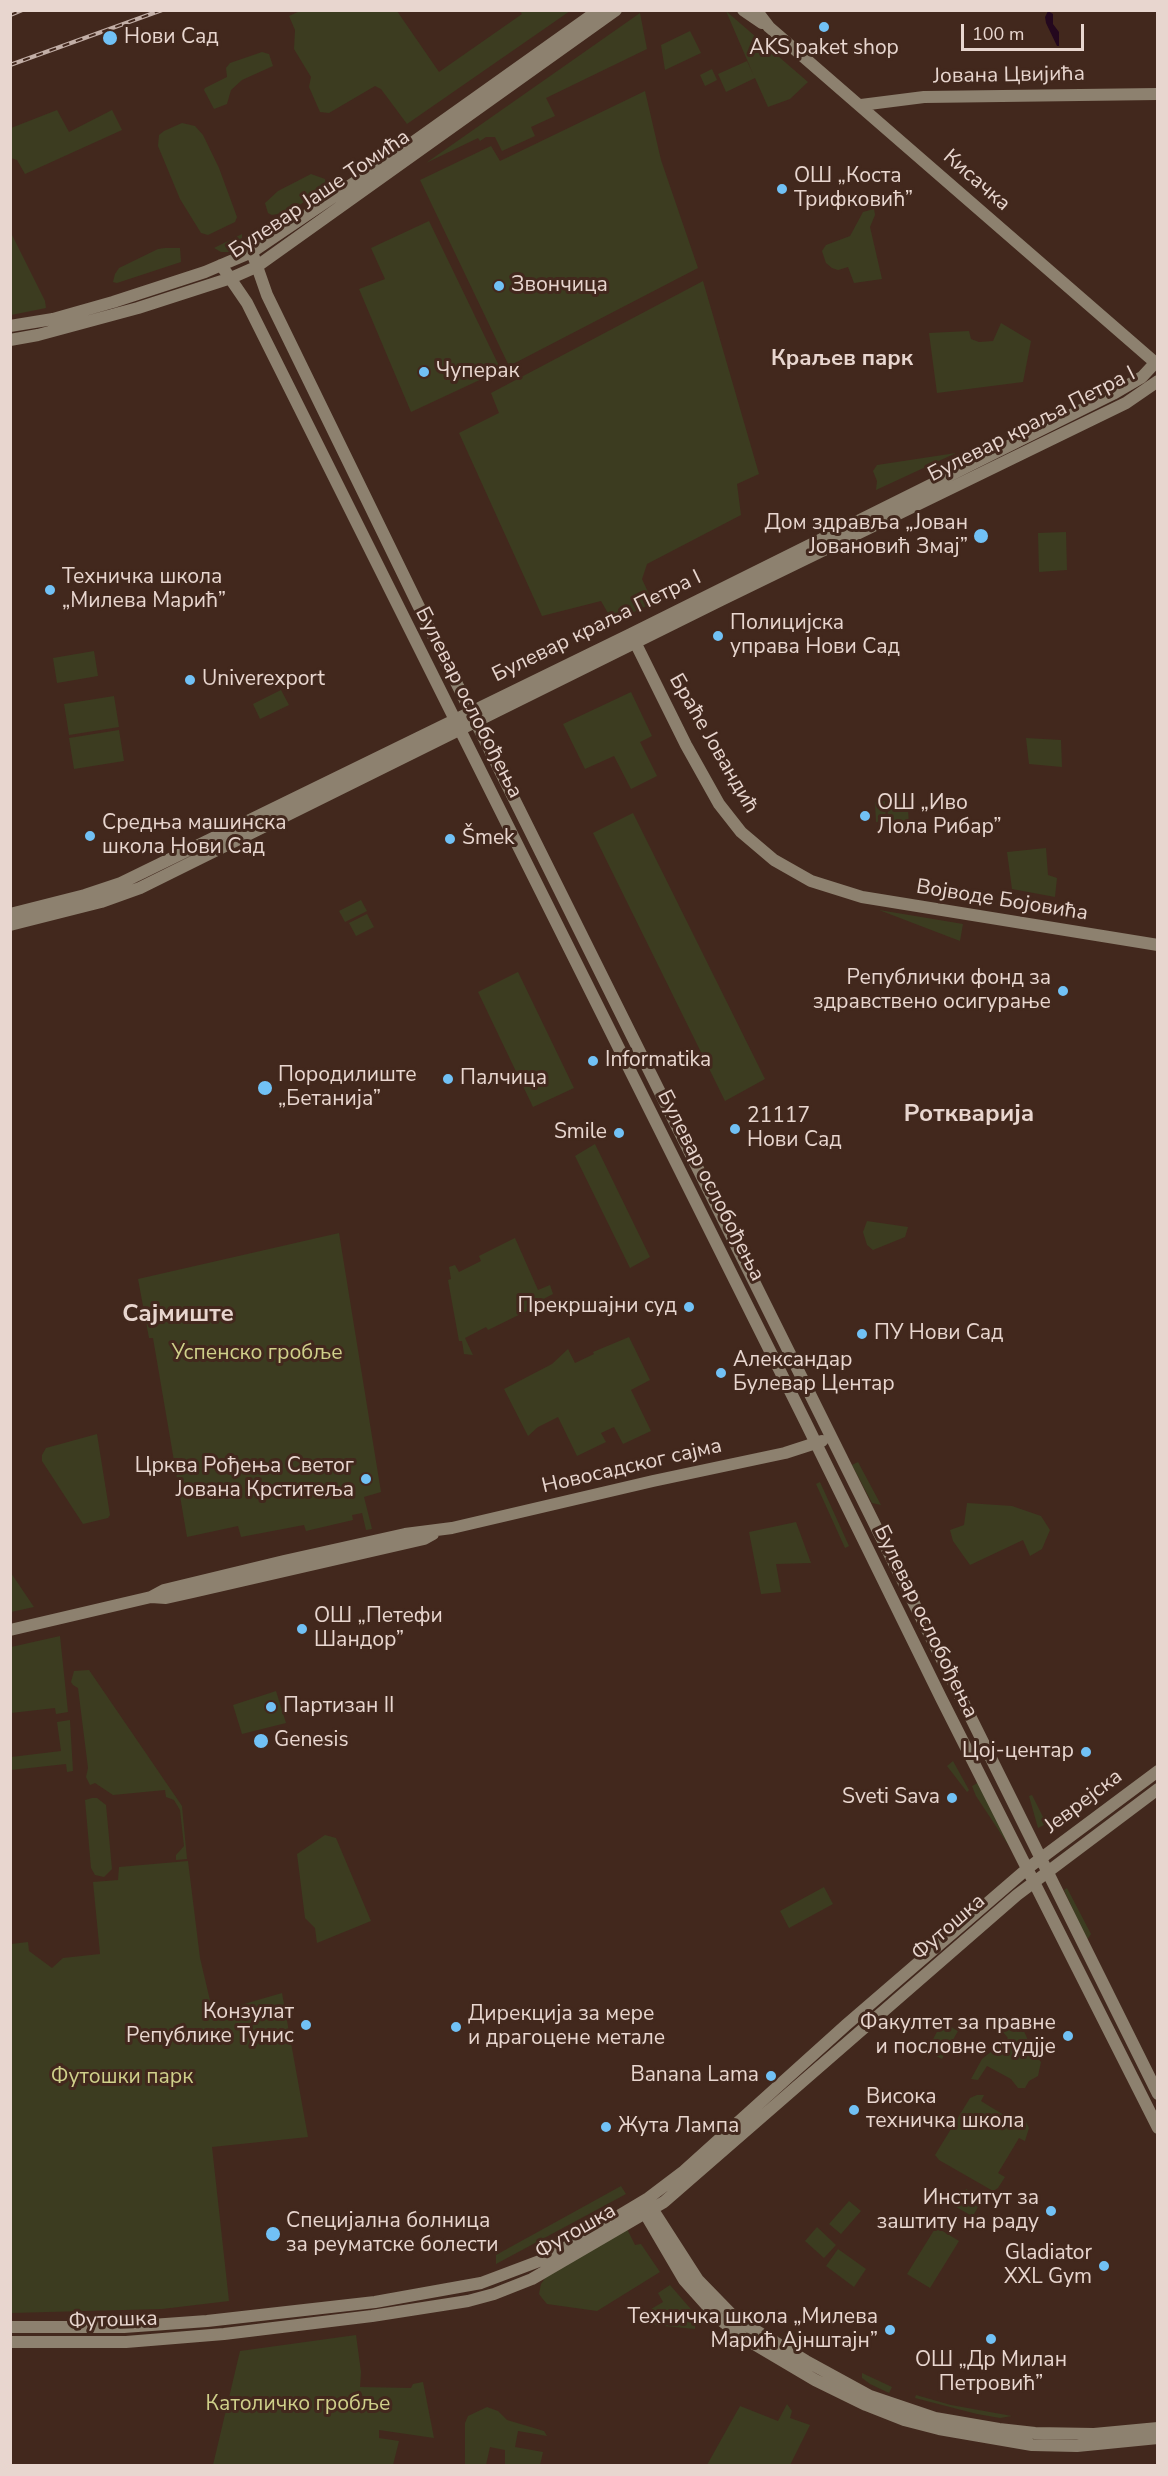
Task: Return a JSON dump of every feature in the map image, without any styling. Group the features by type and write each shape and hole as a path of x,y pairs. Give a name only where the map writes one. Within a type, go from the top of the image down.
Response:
{"main road":[{"name":"Булевар Јаше Томића","path":"10,327 53,320 112,302 221,265 252,252 379,167 599,10"},
{"name":"Булевар Јаше Томића","path":"10,340 38,335 138,308 231,278 256,267 616,10"},
{"name":"Кисачка","path":"743,10 769,27 861,105 1156,364"},
{"name":"Кисачка","path":"756,10 769,27"},
{"name":"Јована Цвијића","path":"861,105 924,97 1158,94"},
{"name":"Булевар ослобођења","path":"252,252 267,295 831,1437 1158,2128"},
{"name":"Булевар ослобођења","path":"221,265 247,303 941,1698 1034,1863"},
{"name":"Булевар краља Петра I","path":"10,925 109,900 140,888 1113,394 1142,377 1156,364"},
{"name":"Булевар краља Петра I","path":"634,639 721,600 1126,403 1158,381"},
{"name":"Браће Јовандић","path":"634,639 690,752 719,804 736,828 757,848 780,864 811,881 841,892"},
{"name":"Булевар краља Петра I","path":"10,914 93,893 121,883 458,725"},
{"name":"Војводе Бојовића","path":"841,892 912,906 1158,945"},
{"name":"Новосадског сајма","path":"10,1630 152,1597 164,1590 402,1534 440,1531 691,1473 785,1454 831,1437"},
{"name":"Јеврејска","path":"1034,1863 1158,1771"},
{"name":"Јеврејска","path":"1040,1876 1158,1789"},
{"name":"Футошка","path":"10,2327 124,2327 207,2321 375,2302 464,2288 501,2277 550,2257 641,2202 684,2171 846,2025 1034,1863"},
{"name":"Булевар ослобођења","path":"1040,1876 1158,2094"},
{"name":"Футошка","path":"10,2342 126,2342 224,2334 372,2316 468,2301 494,2294 532,2279 648,2213 691,2181 852,2036 1040,1876"},
{"path":"641,2202 684,2280 718,2318 744,2337 815,2380 866,2406 932,2427 1032,2445 1077,2446 1158,2438"},
{"path":"648,2213 698,2280 735,2318 870,2396 939,2419 1014,2431 1094,2434 1158,2428"}],"green space":[{"path":"300,11 397,11 439,72 522,14 520,11 570,11 407,124 381,89 375,86 329,113 320,112 309,87 311,77 294,49 295,30 289,16"},
{"path":"726,11 808,82 790,99 768,107 755,78 726,92 718,74 747,61 754,76"},
{"path":"640,13 647,49 546,98 555,116 531,127 535,136 502,151 495,137 486,137 480,141 478,138 426,163"},
{"path":"690,31 701,53 665,70 661,45"},
{"path":"262,52 269,54 273,66 242,80 231,90 227,104 214,109 205,88 227,77 226,68 230,63"},
{"path":"712,69 717,80 705,86 700,75"},
{"path":"645,91 661,160 698,268 509,366 420,180 491,146 500,161"},
{"path":"57,110 69,132 112,110 122,130 25,174 17,160 11,158 11,128"},
{"path":"182,123 195,126 203,135 219,168 237,217 235,222 208,235 201,233 180,199 158,146 159,135"},
{"path":"311,174 325,179 325,188 289,212 272,215 268,213 265,203 278,191"},
{"path":"874,209 875,215 870,227 882,279 854,283 848,267 838,270 832,268 826,263 822,251 826,245 850,236 863,212"},
{"path":"429,221 501,370 411,412 359,289 385,279 371,248"},
{"path":"11,233 45,301 46,308 11,315"},
{"path":"242,234 242,242 234,252 221,252 214,248"},
{"path":"180,248 181,262 117,283 113,282 119,268 158,249"},
{"path":"703,281 759,474 737,484 741,515 647,564 642,579 653,603 613,622 601,601 542,616 459,433 499,413 491,393"},
{"path":"1001,323 1031,341 1023,382 937,393 929,333 969,331 971,339 979,342 993,341"},
{"path":"956,453 876,490 877,481 873,471 877,465"},
{"path":"1066,532 1067,570 1039,572 1038,533"},
{"path":"94,651 98,676 57,683 53,658"},
{"path":"281,690 289,705 260,719 253,704"},
{"path":"631,692 652,736 640,742 657,776 631,789 614,756 585,769 563,724"},
{"path":"114,696 119,727 69,735 64,704"},
{"path":"119,730 124,761 74,769 69,738"},
{"path":"1026,738 1061,740 1062,767 1029,764"},
{"path":"907,794 909,825 889,827 886,795"},
{"path":"885,801 886,821 876,822 875,802"},
{"path":"633,813 765,1079 725,1101 593,833"},
{"path":"1046,848 1048,875 1057,878 1055,897 1012,889 1007,852"},
{"path":"361,900 367,911 345,922 339,911"},
{"path":"879,910 963,924 960,941"},
{"path":"367,914 374,927 356,936 349,923"},
{"path":"518,972 574,1088 533,1107 478,992"},
{"path":"595,1144 650,1257 630,1268 575,1156"},
{"path":"867,1221 908,1227 905,1237 873,1250 867,1245 863,1232"},
{"name":"Успенско гробље","path":"339,1233 381,1492 364,1497 372,1529 366,1530 362,1513 352,1515 353,1520 306,1531 304,1525 241,1537 238,1526 187,1537 153,1338 149,1338 138,1279"},
{"path":"515,1238 538,1290 550,1285 553,1294 532,1305 533,1308 488,1330 486,1327 465,1338 473,1355 464,1354 462,1341 459,1341 448,1280 451,1279 449,1267 455,1265 459,1272 481,1261 479,1256"},
{"path":"629,1337 650,1380 631,1390 651,1431 623,1444 614,1427 601,1433 606,1442 577,1456 558,1417 538,1427 528,1436 504,1389 552,1364 568,1349 575,1363 594,1354 593,1352"},
{"path":"97,1434 110,1515 108,1518 83,1524 42,1461 42,1455 46,1448"},
{"path":"858,1462 881,1505 872,1503 852,1465"},
{"path":"820,1482 849,1546 845,1548 816,1484"},
{"path":"967,1503 1012,1506 1041,1516 1050,1530 1042,1549 1030,1556 1023,1540 970,1565 953,1541 950,1530 964,1525"},
{"path":"796,1522 811,1563 776,1564 781,1592 761,1594 749,1532"},
{"path":"11,1573 34,1607 11,1612"},
{"path":"60,1636 68,1712 56,1714 55,1708 11,1713 11,1647"},
{"path":"89,1670 182,1806 187,1859 176,1860 176,1855 184,1846 180,1810 174,1800 166,1797 165,1790 113,1795 95,1783 90,1785 86,1777 88,1768 78,1688 71,1682 74,1671"},
{"path":"276,1691 286,1723 242,1734 233,1705"},
{"path":"70,1720 73,1771 67,1772 66,1764 11,1770 11,1757 61,1751 57,1722"},
{"path":"953,1761 969,1790 967,1792 947,1766"},
{"path":"979,1782 1011,1849 976,1796 972,1786"},
{"path":"1032,1795 1044,1819 1042,1821 1044,1825 1038,1828 1029,1796"},
{"path":"97,1798 106,1805 112,1869 104,1877 95,1875 91,1868 85,1800"},
{"path":"325,1835 336,1838 371,1921 317,1943 315,1928 305,1918 297,1854"},
{"name":"Футошки парк","path":"188,1861 200,1958 213,2013 282,1993 308,2137 212,2147 229,2301 162,2309 11,2313 11,1944 28,1942 29,1951 52,1968 63,1958 100,1954 93,1882 118,1880 119,1867"},
{"path":"824,1887 833,1904 789,1928 780,1911"},
{"path":"1067,1888 1091,1934 1087,1940 1064,1890"},
{"path":"942,2022 958,2031 942,2059 927,2051"},
{"path":"1015,2025 1023,2029 1034,2054 1041,2062 1038,2076 1029,2081 1025,2088 1018,2088 1011,2079 987,2066 978,2080 971,2079 982,2059 1008,2038 1003,2032"},
{"path":"984,2095 981,2101 1012,2120 1016,2116 1025,2120 1029,2128 1025,2141 1019,2138 998,2173 1005,2177 998,2188 993,2191 939,2160 935,2155 970,2098"},
{"path":"621,2186 626,2194 496,2264 496,2255"},
{"path":"966,2189 983,2198 974,2214 983,2220 979,2229 969,2223 972,2216 956,2207"},
{"path":"849,2201 861,2211 841,2234 829,2224"},
{"path":"817,2227 836,2245 824,2258 805,2241"},
{"path":"936,2227 959,2241 930,2288 907,2274"},
{"path":"627,2229 635,2245 641,2244 660,2272 597,2311 547,2304 539,2294 541,2284 548,2274"},
{"path":"838,2249 866,2269 854,2287 826,2266"},
{"path":"670,2285 696,2315 695,2329 654,2325 646,2312 663,2302 658,2293"},
{"name":"Католичко гробље","path":"356,2335 361,2372 360,2387 411,2388 413,2384 423,2382 434,2438 379,2430 379,2438 399,2441 393,2465 213,2465 240,2351"},
{"path":"862,2373 892,2387 889,2393 870,2384 862,2378"},
{"path":"916,2395 951,2405 1012,2416 1000,2418 977,2414 915,2398"},
{"path":"787,2404 792,2411 790,2418 810,2425 790,2465 707,2465 740,2406 778,2421"},
{"path":"487,2407 498,2411 507,2420 544,2431 547,2436 518,2431 515,2447 543,2452 540,2465 505,2465 505,2450 490,2447 486,2465 465,2465 465,2423 468,2416"}],"shaded area":[{"path":"1048,11 1053,14 1053,24 1059,32 1059,46 1046,23 1045,17"}],"railway":[{"path":"10,15 22,10"},
{"path":"10,65 162,10"}],"place":[{"name":"AKS paket shop","path":"824,27"},
{"name":"Нови Сад","path":"110,38"},
{"name":"ОШ „Коста Трифковић”","path":"782,189"},
{"name":"Звончица","path":"499,286"},
{"name":"Чуперак","path":"424,372"},
{"name":"Дом здравља „Јован Јовановић Змај”","path":"981,536"},
{"name":"Техничка школа „Милева Марић”","path":"50,590"},
{"name":"Полицијска управа Нови Сад","path":"718,636"},
{"name":"Univerexport","path":"190,680"},
{"name":"ОШ „Иво Лола Рибар”","path":"865,816"},
{"name":"Средња машинска школа Нови Сад","path":"90,836"},
{"name":"Šmek","path":"450,839"},
{"name":"Републички фонд за здравствено осигурање","path":"1063,991"},
{"name":"Informatika","path":"593,1061"},
{"name":"Палчица","path":"448,1079"},
{"name":"Породилиште „Бетанија”","path":"265,1088"},
{"name":"21117 Нови Сад","path":"735,1129"},
{"name":"Smile","path":"619,1133"},
{"name":"Прекршајни суд","path":"689,1307"},
{"name":"ПУ Нови Сад","path":"862,1334"},
{"name":"Александар Булевар Центар","path":"721,1373"},
{"name":"Црква Рођења Светог Јована Крститеља","path":"366,1479"},
{"name":"ОШ „Петефи Шандор”","path":"302,1629"},
{"name":"Партизан II","path":"271,1707"},
{"name":"Genesis","path":"261,1741"},
{"name":"Цој-центар","path":"1086,1752"},
{"name":"Sveti Sava","path":"952,1798"},
{"name":"Конзулат Републике Тунис","path":"306,2025"},
{"name":"Дирекција за мере и драгоцене метале","path":"456,2027"},
{"name":"Факултет за правне и пословне студјје","path":"1068,2036"},
{"name":"Banana Lama","path":"771,2076"},
{"name":"Висока техничка школа","path":"854,2110"},
{"name":"Жута Лампа","path":"606,2127"},
{"name":"Институт за заштиту на раду","path":"1051,2211"},
{"name":"Специјална болница за реуматске болести","path":"273,2234"},
{"name":"Gladiator XXL Gym","path":"1104,2266"},
{"name":"Техничка школа „Милева Марић Ајнштајн”","path":"890,2330"},
{"name":"ОШ „Др Милан Петровић”","path":"991,2339"}],"district":[{"name":"Краљев парк","path":"842,360"},
{"name":"Роткварија","path":"969,1115"},
{"name":"Сајмиште","path":"178,1315"}]}
